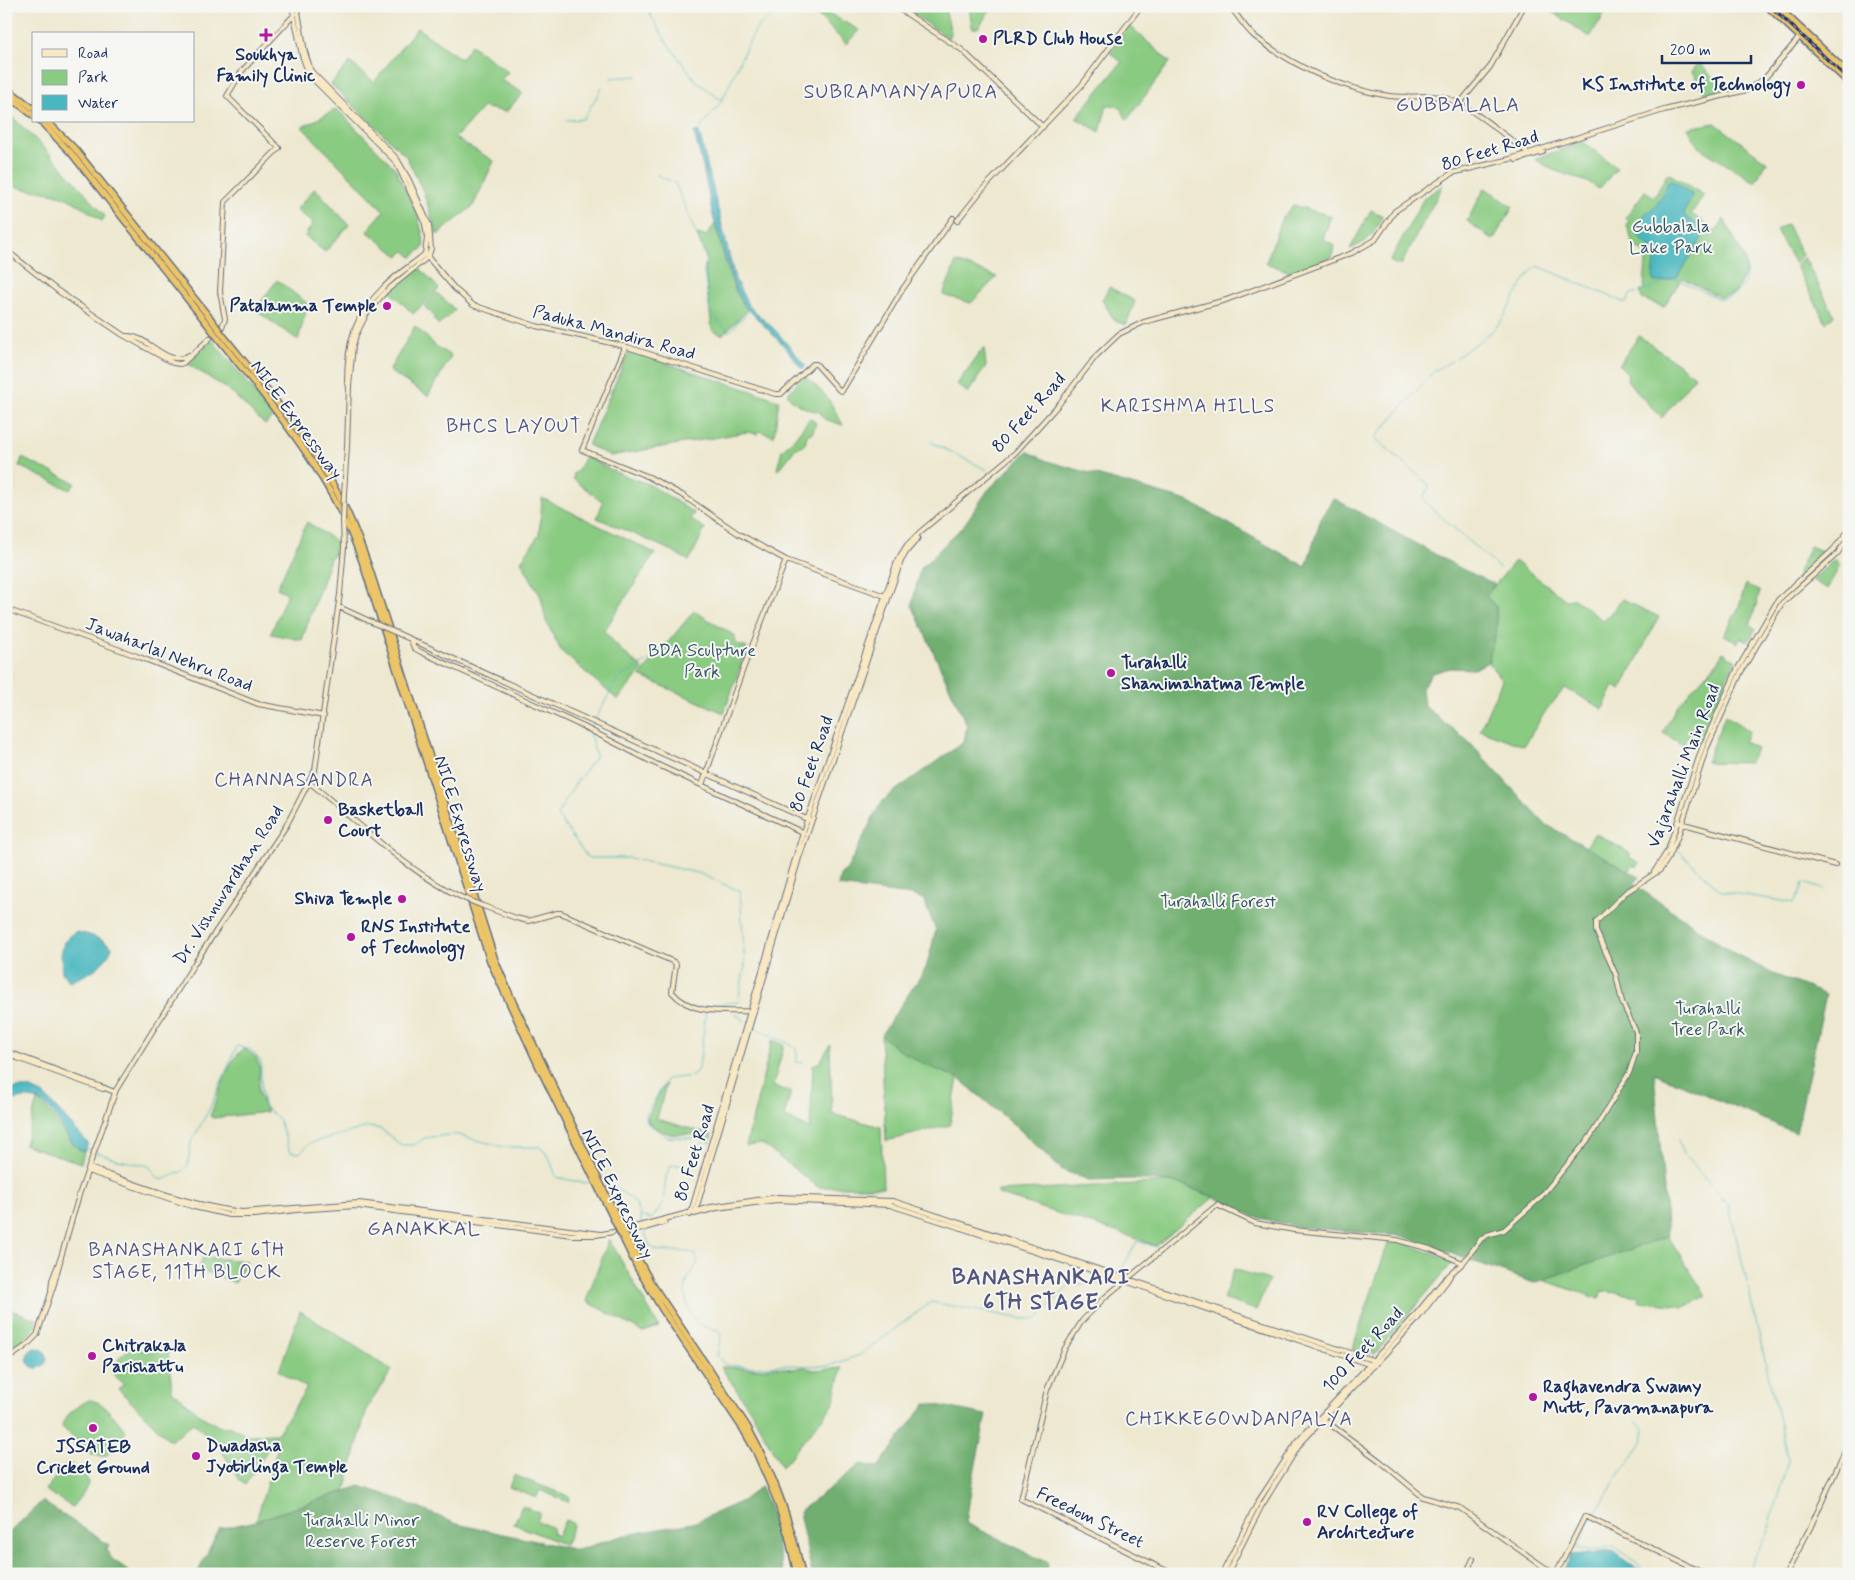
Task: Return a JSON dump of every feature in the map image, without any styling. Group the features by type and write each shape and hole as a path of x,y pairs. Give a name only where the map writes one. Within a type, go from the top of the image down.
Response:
{"highway":[{"path":"1767,6 1849,83"},
{"path":"1777,6 1849,74"},
{"path":"6,88 32,108"},
{"path":"6,94 32,114"},
{"name":"NICE Expressway","path":"41,122 71,153 208,320"},
{"name":"NICE Expressway","path":"48,122 75,149 208,320 308,453 336,500 362,561 490,960 508,1003 599,1185 650,1281 742,1418 761,1450 788,1518 802,1574"},
{"name":"NICE Expressway","path":"599,1185 634,1261 651,1292 743,1429 756,1452 775,1496 788,1535 797,1574"}],"main road":[{"path":"292,6 296,11 304,53 314,76 388,148 401,167 429,225 431,249 426,255"},
{"path":"896,6 962,50 1043,127 1084,83 1141,6"},
{"path":"1230,6 1253,35 1318,75 1350,86 1386,95 1442,98 1459,104 1526,153"},
{"path":"1459,104 1490,67 1524,6"},
{"path":"222,328 225,319 220,292 225,202 278,148 227,96 242,71 296,11"},
{"name":"80 Feet Road","path":"693,1212 750,1011 805,833 901,553 907,545 1014,455 1059,404 1097,355 1124,331 1144,322 1226,300 1352,253 1374,242 1395,211 1452,173 1672,109 1743,93 1756,88 1770,76 1805,33"},
{"name":"80 Feet Road","path":"933,522 1015,456 1060,405 1103,351 1129,331 1151,322 1227,302 1352,255 1378,240 1396,212 1453,175 1523,158 1591,134 1672,109"},
{"name":"Paduka Mandira Road","path":"426,255 455,289 473,305 536,326 624,346 775,394 781,394 808,368 816,364 842,391 902,290 955,219 1043,127"},
{"path":"6,250 58,290 126,336 176,364 183,363 210,338"},
{"name":"Dr. Vishnuvardhan Road","path":"6,1360 26,1346 37,1335 51,1291 52,1280 115,1092 194,964 286,826 310,783 315,770 339,607 344,547 343,521 349,386 346,382 350,338 359,318 383,287 426,255"},
{"path":"624,346 582,450 649,477 673,490 739,534 786,560 887,596"},
{"name":"Vajarahalli Main Road","path":"1463,1263 1484,1236 1504,1230 1539,1199 1590,1137 1629,1073 1636,1052 1636,1032 1622,1002 1616,975 1596,931 1596,922 1625,893 1643,882 1654,872 1660,870 1670,857 1702,748 1737,670 1778,600 1834,550 1849,530"},
{"name":"Vajarahalli Main Road","path":"1680,823 1706,750 1740,672 1782,603 1837,554 1849,537"},
{"path":"702,785 736,687 786,560"},
{"path":"339,607 810,820"},
{"name":"Jawaharlal Nehru Road","path":"6,609 140,657 258,704 324,716"},
{"path":"411,640 414,648 421,652 589,729 805,833"},
{"path":"310,783 406,863 441,887 483,906 528,921 559,913 674,962 676,964 672,991 683,1002 696,1008 710,1010 750,1011"},
{"path":"1680,823 1835,864"},
{"name":"80 Feet Road","path":"693,1212 805,833"},
{"path":"6,1053 102,1089 105,1088 115,1092"},
{"path":"91,1161 95,1164 96,1170"},
{"path":"89,1169 202,1206 242,1212 359,1202 601,1234"},
{"path":"89,1169 194,1207 228,1215 254,1215 357,1206 572,1235 589,1236 613,1232"},
{"path":"638,1228 693,1212 741,1201 781,1196 890,1201 1312,1342 1375,1361"},
{"path":"1126,1280 1217,1205 1255,1223 1294,1230 1398,1240 1430,1249 1463,1263"},
{"name":"100 Feet Road","path":"1222,1574 1258,1502 1297,1442 1375,1361 1445,1279 1463,1263"},
{"name":"Freedom Street","path":"1126,1280 1104,1298 1082,1321 1065,1348 1048,1390 1021,1499 1174,1574"},
{"path":"1312,1342 1371,1365"},
{"path":"1321,1418 1363,1448 1417,1492 1429,1499 1460,1508 1555,1574 1585,1516 1705,1574"},
{"name":"100 Feet Road","path":"1227,1574 1252,1523 1290,1459 1321,1418"},
{"path":"1786,1574 1811,1526 1849,1442"},
{"path":"1466,1574 1473,1559"}],"green space":[{"path":"906,6 924,6 927,9 929,6 944,6 951,32 948,38 905,8"},
{"path":"969,6 993,6 978,28 972,28"},
{"path":"1543,6 1605,6 1607,10 1590,37"},
{"path":"822,10 859,30 846,44 817,14"},
{"path":"1129,25 1170,62 1127,120 1120,107 1107,105 1100,132 1076,118 1122,62 1110,53"},
{"path":"417,28 461,59 471,45 508,72 501,80 523,93 506,112 483,107 455,138 494,161 473,206 437,235 424,193 406,156 331,84 350,62 374,82"},
{"path":"1699,63 1728,92 1706,97 1692,71"},
{"path":"337,109 395,168 418,216 423,236 424,247 412,257 405,251 398,256 367,231 384,211 302,127"},
{"path":"6,111 82,189 105,216 102,221 68,198 24,189 6,182"},
{"path":"1715,123 1767,162 1755,182 1698,147 1688,128"},
{"path":"1583,142 1617,168 1599,189 1590,183 1553,170 1535,159"},
{"name":"Gubbalala Lake Park","path":"1668,173 1704,195 1691,214 1713,231 1716,231 1724,219 1744,258 1746,271 1737,290 1732,294 1720,297 1682,278 1664,307 1642,299 1640,291 1644,289 1646,260 1644,252 1633,244 1627,226 1629,221 1626,217 1645,191 1654,197"},
{"path":"1443,185 1401,265 1390,261 1424,198"},
{"path":"315,188 349,225 325,252 305,236 313,223 296,210"},
{"path":"1485,188 1513,207 1493,240 1467,221"},
{"path":"1293,205 1331,216 1323,239 1334,245 1332,257 1290,272 1266,263 1281,220"},
{"path":"1371,210 1383,216 1367,240 1350,249"},
{"path":"715,224 731,280 741,301 748,310 722,335 712,330 705,271 706,257 697,234 706,236"},
{"path":"1787,224 1802,255 1795,264 1776,230"},
{"path":"1804,257 1834,315 1826,323 1796,266"},
{"path":"956,262 997,277 971,303 943,295"},
{"path":"420,268 439,289 413,314 390,291"},
{"path":"277,280 308,304 298,340 255,310"},
{"path":"1109,287 1135,301 1126,325 1115,321 1102,300"},
{"path":"437,293 455,310 439,325 433,319 435,317 424,306"},
{"path":"415,326 437,347 451,356 428,396 389,371"},
{"path":"1639,336 1695,376 1662,418 1627,380 1628,374 1619,365"},
{"path":"212,340 274,415 265,425 229,390 188,364"},
{"path":"984,347 986,366 968,393 957,384"},
{"path":"629,351 779,400 774,436 759,431 758,434 747,432 610,456 588,445"},
{"path":"805,375 828,398 843,425 824,419 820,412 801,406 790,398 787,394"},
{"path":"810,418 816,423 813,432 807,435 805,444 795,449 779,470 777,469 782,450 794,439"},
{"name":"Turahalli Forest","path":"1027,451 1047,461 1188,501 1306,567 1321,518 1333,498 1462,569 1495,584 1486,596 1496,607 1497,628 1488,662 1474,669 1450,668 1432,673 1422,688 1424,706 1469,742 1545,824 1640,877 1633,884 1734,953 1771,973 1826,995 1796,1133 1654,1073 1668,1236 1534,1283 1402,1236 1299,1227 1255,1217 1214,1197 1174,1182 1131,1179 1089,1180 1062,1170 1019,1129 958,1078 925,1065 897,1049 881,1035 926,968 936,930 923,899 911,895 838,886 840,875 847,869 880,804 889,795 964,742 967,726 912,605 920,569 964,525 988,490"},
{"path":"585,456 615,472 651,485 694,513 690,519 705,529 689,561 668,549 597,518 603,502 573,479 574,473 578,470"},
{"path":"22,458 75,483 70,490 19,466"},
{"path":"542,498 655,553 604,631 622,651 643,669 618,700 561,651 546,621 541,597 521,561 539,535"},
{"path":"307,522 340,544 339,556 331,556 302,640 271,634 287,593 277,588"},
{"path":"1810,546 1827,553 1799,577 1798,572"},
{"path":"1835,559 1839,567 1827,589 1812,580"},
{"path":"1515,561 1566,600 1574,599 1604,621 1622,599 1659,617 1621,690 1614,686 1603,709 1565,688 1545,712 1524,746 1480,730 1502,680 1488,662 1497,628 1496,607 1486,596"},
{"path":"1746,584 1760,592 1750,625 1756,629 1748,641 1741,637 1737,643 1724,635 1738,609"},
{"name":"BDA Sculpture Park","path":"694,611 735,636 736,644 747,648 724,713 640,676"},
{"path":"1723,652 1736,661 1726,679 1701,743 1687,736 1683,745 1663,733 1677,706 1720,659"},
{"path":"1725,715 1749,731 1744,742 1756,748 1750,763 1706,762"},
{"path":"1595,833 1631,854 1629,857 1640,863 1637,867 1633,865 1629,871 1586,847"},
{"path":"881,1035 899,1049 918,1060 958,1078 950,1125 886,1141"},
{"path":"772,1040 784,1045 773,1086 791,1092 784,1116 810,1129 813,1065 820,1062 830,1045 832,1114 881,1127 883,1187 818,1187 762,1144 746,1146"},
{"path":"244,1049 256,1058 259,1063 259,1093 267,1112 213,1118 210,1116 228,1069 233,1060"},
{"path":"666,1084 657,1119 712,1135 709,1143 698,1136 667,1133 649,1123 647,1118"},
{"path":"37,1100 51,1113 77,1148 84,1152 81,1163 25,1145"},
{"path":"1174,1182 1214,1197 1156,1246 998,1194 998,1191"},
{"path":"1668,1236 1706,1296 1682,1308 1681,1306 1638,1301 1639,1296 1602,1291 1599,1299 1543,1280"},
{"path":"609,1239 659,1327 643,1332 586,1301"},
{"path":"1389,1240 1400,1241 1453,1262 1375,1354 1371,1352 1369,1356 1352,1350"},
{"path":"203,1257 247,1261 235,1283 199,1269"},
{"path":"1234,1269 1269,1280 1256,1310 1223,1299"},
{"path":"6,1281 11,1282 7,1309 37,1319 35,1328 13,1348 6,1342"},
{"path":"300,1311 392,1370 367,1408 345,1491 256,1521 279,1443 275,1438 245,1485 237,1477 218,1444 193,1423 170,1441 118,1389 124,1384 111,1372 120,1357 129,1349 153,1352 164,1344 168,1351 172,1391 203,1417 219,1426 231,1427 248,1435 277,1434 307,1388 279,1371"},
{"path":"721,1367 794,1369 804,1367 814,1370 842,1368 833,1405 782,1467 751,1411"},
{"name":"JSSATEB Cricket Ground","path":"89,1400 105,1407 126,1431 106,1456 89,1453 62,1427 68,1415"},
{"path":"926,1403 986,1415 966,1523 1048,1563 1045,1574 812,1574 799,1512 861,1464 878,1467"},
{"path":"68,1462 87,1478 88,1482 84,1492 72,1507 45,1490"},
{"path":"514,1475 570,1497 568,1502 540,1490 536,1498 509,1487"},
{"name":"Turahalli Minor Reserve Forest","path":"360,1486 390,1496 457,1524 577,1550 625,1535 693,1523 742,1501 761,1486 772,1515 783,1574 197,1574 219,1529 256,1521"},
{"path":"42,1501 109,1545 106,1550 112,1559 134,1574 6,1574 6,1536"},
{"path":"522,1506 540,1513 537,1521 553,1528 552,1533 558,1536 565,1520 574,1524 565,1545 514,1524"}],"water":[{"path":"694,132 699,132 735,279 748,305 776,331 806,366 802,369 785,347 745,306 734,286 713,216"},
{"path":"1671,180 1692,194 1684,215 1702,228 1704,235 1677,277 1663,282 1654,282 1654,255 1637,233 1636,228 1640,219 1660,200 1668,181"},
{"path":"75,932 95,937 112,947 100,965 90,973 70,982 62,972 61,955 64,942"},
{"path":"17,1088 29,1088 44,1095 88,1143 84,1152 70,1139 47,1106 29,1098 6,1102 6,1092"},
{"path":"37,1348 44,1351 47,1358 44,1365 37,1368 30,1365 27,1358 30,1351"},
{"path":"1613,1551 1643,1574 1565,1574 1564,1570 1571,1555"}],"waterway":[{"path":"645,6 668,44 696,81 721,100"},
{"path":"697,133 722,100 746,47 756,30 780,6"},
{"path":"775,14 801,6"},
{"path":"611,78 637,76"},
{"path":"566,120 583,119 602,88"},
{"path":"657,175 675,183 706,258 704,272 710,312 729,332 749,311"},
{"path":"1674,278 1720,299 1726,298 1742,287 1746,276 1745,263"},
{"path":"1456,358 1497,326 1533,269 1538,266 1626,303 1631,294 1662,284"},
{"path":"1452,361 1435,370 1375,438 1428,484 1429,487 1423,498 1427,504 1499,568"},
{"path":"931,442 987,470"},
{"path":"595,720 618,678 652,659"},
{"path":"593,724 589,731 596,756 575,784 557,815 588,858 629,858 698,873 740,891 745,966 738,1002 707,1006 706,1008"},
{"path":"1678,850 1721,891 1794,903 1803,883 1823,889"},
{"path":"603,1182 608,1182 635,1202 640,1216 651,1219 663,1204 666,1176 671,1165 693,1165 704,1139 668,1137 647,1123 646,1114 667,1079 693,1076 699,1067 706,1012"},
{"path":"735,1013 745,1021"},
{"path":"752,1026 794,1047 797,1052 796,1061 798,1063 803,1062"},
{"path":"85,1148 119,1160 149,1166 159,1179 162,1180 181,1172 188,1165 191,1142 209,1110 237,1046 251,1050 261,1062 261,1087 264,1106 279,1120 290,1152 300,1153 310,1143 368,1127 381,1129 401,1145 414,1145 425,1138 454,1134 504,1147 540,1147 549,1157 556,1177 583,1183 594,1182"},
{"path":"1678,1140 1684,1154 1712,1186"},
{"path":"1714,1189 1718,1194"},
{"path":"1721,1198 1728,1203 1747,1282"},
{"path":"640,1216 642,1224"},
{"path":"644,1230 653,1249 683,1251 694,1254 698,1261 687,1282 686,1301 697,1324 719,1331 721,1335 717,1356 725,1365 754,1367 778,1365 828,1366 860,1355 931,1302 1023,1319 1036,1319 1071,1284 1107,1284 1114,1278"},
{"path":"1119,1274 1137,1241 1157,1247"},
{"path":"1747,1574 1768,1531 1788,1460 1748,1287"},
{"path":"1636,1421 1644,1429 1644,1438 1616,1479 1577,1548 1589,1550 1614,1546 1635,1562 1646,1574"}],"railway":[{"path":"1770,6 1849,80"}],"place":[{"name":"Soukhya Family Clinic","path":"266,35"},
{"name":"PLRD Club House","path":"983,39"},
{"name":"KS Institute of Technology","path":"1801,85"},
{"name":"Patalamma Temple","path":"387,306"},
{"name":"Turahalli Shanimahatma Temple","path":"1111,673"},
{"name":"Basketball Court","path":"328,820"},
{"name":"Shiva Temple","path":"402,899"},
{"name":"RNS Institute of Technology","path":"351,937"},
{"name":"Chitrakala Parishattu","path":"92,1356"},
{"name":"Raghavendra Swamy Mutt, Pavamanapura","path":"1533,1397"},
{"name":"JSSATEB Cricket Ground","path":"93,1428"},
{"name":"Dwadasha Jyotirlinga Temple","path":"196,1456"},
{"name":"RV College of Architecture","path":"1307,1522"}],"district":[{"name":"SUBRAMANYAPURA","path":"901,92"},
{"name":"GUBBALALA","path":"1458,105"},
{"name":"KARISHMA HILLS","path":"1188,406"},
{"name":"BHCS LAYOUT","path":"514,426"},
{"name":"CHANNASANDRA","path":"294,780"},
{"name":"GANAKKAL","path":"424,1229"},
{"name":"BANASHANKARI 6TH STAGE, 11TH BLOCK","path":"187,1261"},
{"name":"BANASHANKARI 6TH STAGE","path":"1041,1290"},
{"name":"CHIKKEGOWDANPALYA","path":"1239,1419"}],"park label":[{"name":"Turahalli Tree Park","path":"1708,1019"}]}
